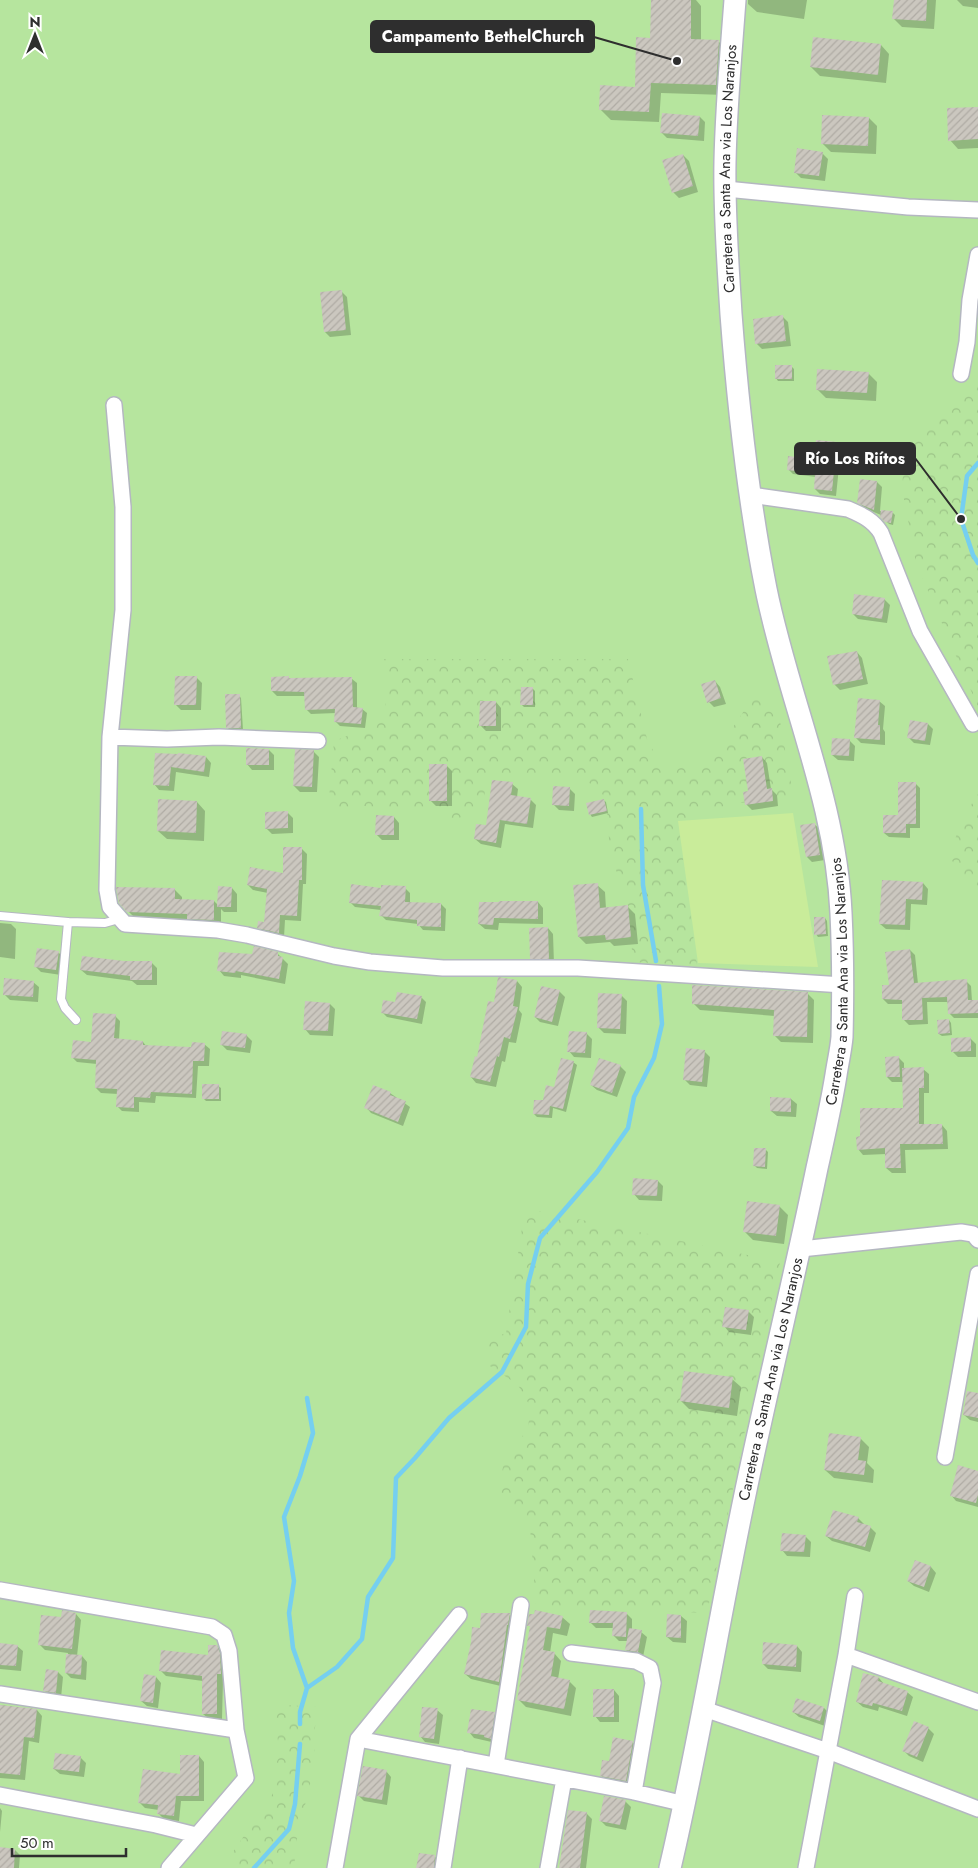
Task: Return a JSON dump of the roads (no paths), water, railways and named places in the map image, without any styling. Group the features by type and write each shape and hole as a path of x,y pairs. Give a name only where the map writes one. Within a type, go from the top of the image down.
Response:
{"main road":[{"name":"Carretera a Santa Ana via Los Naranjos","path":"670,1868 704,1709 752,1457 801,1249 833,1096 842,1039 841,906 836,859 825,800 766,589 743,440 734,351 727,246 725,163 735,0"}],"street":[{"path":"726,189 908,207 978,210"},
{"path":"961,374 967,342 970,300 978,255"},
{"path":"114,405 123,507 123,610 110,737 106,890 110,907 125,924 218,930 334,956 370,962 443,968 578,968 843,986"},
{"path":"751,495 848,509 862,514 875,523 881,533 920,631 973,724"},
{"path":"110,737 167,739 219,737 318,741"},
{"path":"801,1249 961,1232 973,1234 978,1240"},
{"path":"945,1458 978,1274"},
{"path":"0,1590 212,1627 224,1635 229,1651 236,1730 246,1778 169,1868"},
{"path":"811,1866 828,1751 855,1596"},
{"path":"496,1765 521,1605"},
{"path":"334,1868 358,1739 458,1615"},
{"path":"572,1653 636,1662 650,1668 653,1683 634,1792"},
{"path":"846,1655 978,1702"},
{"path":"0,1694 236,1730"},
{"path":"704,1709 828,1751 978,1809"},
{"path":"358,1739 634,1792 685,1804"},
{"path":"443,1868 460,1758"},
{"path":"548,1868 564,1779"},
{"path":"0,1796 156,1825 196,1835"}],"lane":[{"path":"0,916 105,923 120,919"},
{"path":"68,922 61,999 65,1008 76,1020"}],"waterway":[{"path":"978,463 967,476 961,519 973,555 978,563"},
{"path":"641,809 643,885 656,961"},
{"path":"307,1688 337,1667 362,1639 368,1597 393,1558 396,1478 449,1418 502,1372 526,1327 528,1284 540,1238 597,1172 628,1128 634,1097 654,1058 662,1024 659,986"},
{"path":"300,1724 300,1712 307,1688 293,1648 289,1613 294,1581 284,1517 300,1476 313,1433 307,1398"},
{"path":"254,1868 289,1829 295,1804 300,1744"}],"place":[{"name":"Campamento BethelChurch","path":"677,61"},
{"name":"Río Los Riítos","path":"961,519"}]}
